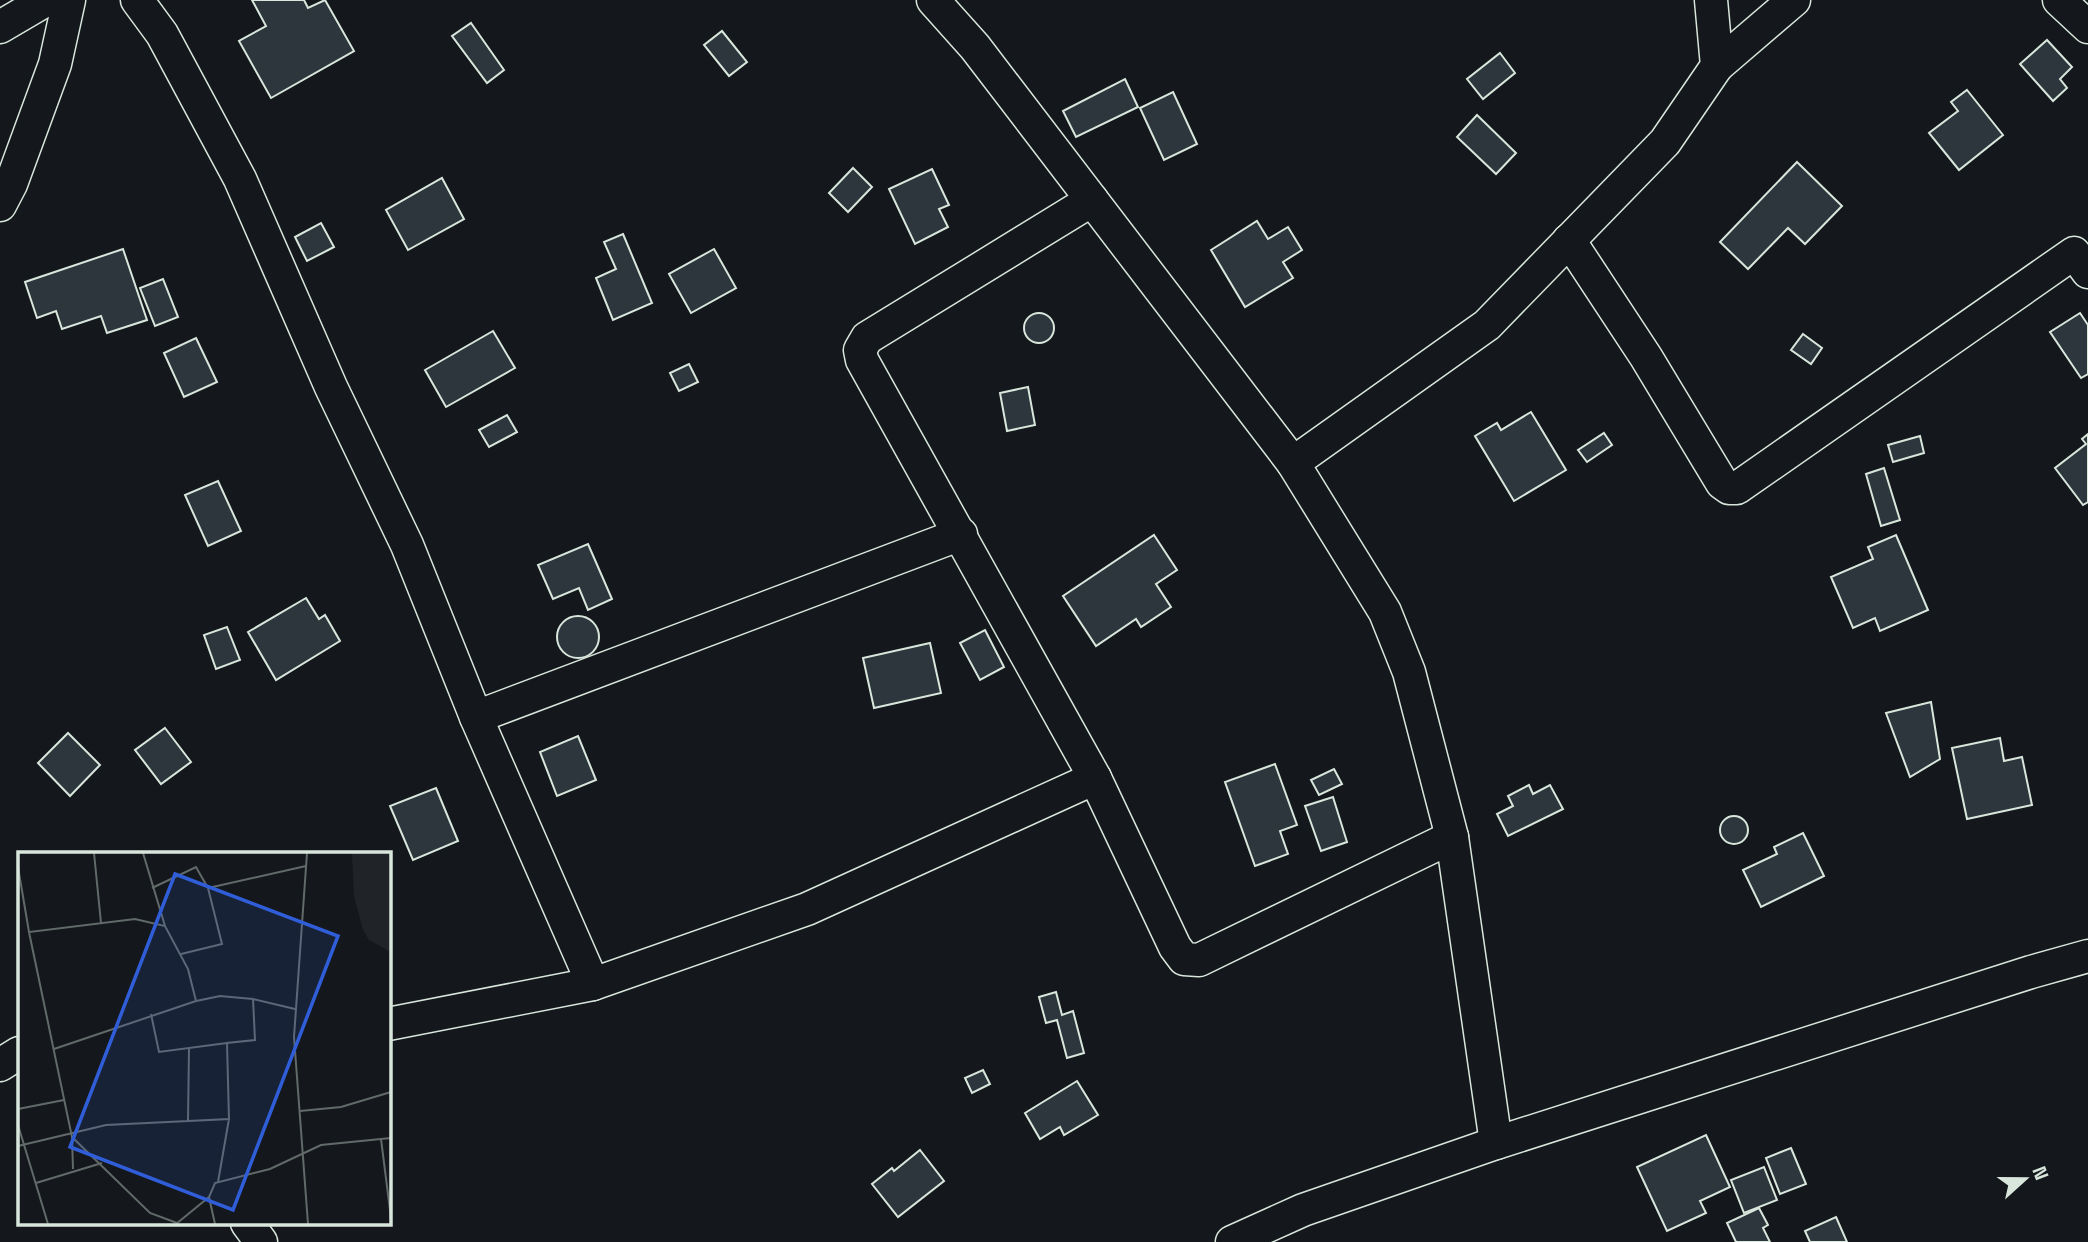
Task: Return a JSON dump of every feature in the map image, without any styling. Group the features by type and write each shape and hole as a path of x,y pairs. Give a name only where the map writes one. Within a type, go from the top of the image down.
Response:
{"street":[{"path":"0,27 46,0"},
{"path":"0,205 11,184 55,64 69,0"},
{"path":"137,0 162,34 240,179 331,387 407,545 476,717 593,984"},
{"path":"933,0 975,47 1293,463 1385,612 1409,672 1451,838 1496,1143"},
{"path":"1711,0 1717,66"},
{"path":"1293,463 1487,324 1665,142 1717,66 1794,0"},
{"path":"2059,0 2088,27"},
{"path":"1092,200 867,338 860,350 862,360 1095,778 1175,947 1184,959 1199,960 1451,838"},
{"path":"1569,240 1646,357 1722,483 1729,488 1737,488 2083,254"},
{"path":"476,717 961,534"},
{"path":"390,1024 593,984 807,909 1095,778"},
{"path":"1232,1242 1303,1210 1496,1143 2088,956"},
{"path":"0,1040 18,1051"},
{"path":"0,1065 18,1053"},
{"path":"248,1224 261,1242"}],"building":[{"path":"252,0 304,0 308,8 325,0 354,51 271,98 239,41 266,26"},
{"path":"471,23 504,70 487,83 452,36"},
{"path":"722,31 747,62 729,76 704,45"},
{"path":"2047,40 2072,67 2060,79 2067,88 2053,101 2020,64"},
{"path":"1500,53 1515,73 1483,99 1467,79"},
{"path":"1125,79 1138,107 1076,137 1063,111"},
{"path":"1967,90 2003,135 1959,170 1929,133 1958,111 1951,102"},
{"path":"1173,92 1197,144 1164,160 1140,108"},
{"path":"1477,115 1516,153 1496,174 1457,137"},
{"path":"1797,162 1842,206 1805,244 1788,228 1748,269 1720,242"},
{"path":"853,168 872,187 848,212 829,193"},
{"path":"932,169 949,205 939,209 948,227 915,244 889,189"},
{"path":"442,178 464,219 408,250 386,210"},
{"path":"1257,221 1268,239 1288,227 1302,250 1283,262 1293,278 1245,307 1211,250"},
{"path":"321,223 334,247 307,261 295,237"},
{"path":"623,234 652,303 613,320 596,278 616,269 604,242"},
{"path":"123,249 147,320 107,333 101,316 62,329 56,311 37,318 25,282"},
{"path":"714,249 736,288 691,313 669,274"},
{"path":"163,279 178,317 155,326 140,288"},
{"path":"1039,313 1050,317 1054,328 1050,339 1039,343 1028,339 1024,328 1028,317"},
{"path":"2080,313 2088,325 2088,374 2081,378 2050,332"},
{"path":"493,331 515,368 446,407 425,370"},
{"path":"1803,334 1822,348 1811,364 1791,350"},
{"path":"196,338 217,382 184,397 164,353"},
{"path":"689,364 698,382 679,391 670,373"},
{"path":"1028,387 1035,425 1007,431 1000,393"},
{"path":"1531,412 1566,470 1514,501 1475,436 1497,423 1501,430"},
{"path":"507,415 517,432 489,447 479,430"},
{"path":"1604,433 1612,445 1587,462 1578,450"},
{"path":"2088,434 2088,502 2083,505 2055,468 2086,444 2082,439"},
{"path":"1920,436 1924,453 1893,462 1888,445"},
{"path":"1884,468 1900,520 1881,526 1866,474"},
{"path":"218,481 241,531 208,546 185,495"},
{"path":"1154,535 1177,570 1156,584 1171,607 1141,627 1136,619 1096,646 1063,596"},
{"path":"1896,535 1928,610 1880,631 1875,618 1853,628 1831,577 1873,559 1868,547"},
{"path":"588,544 612,599 588,610 579,588 553,599 538,565"},
{"path":"306,598 319,619 325,615 340,641 276,680 248,632"},
{"path":"578,616 593,622 599,637 593,652 578,658 563,652 557,637 563,622"},
{"path":"227,627 240,660 216,669 204,635"},
{"path":"985,630 1004,667 980,680 960,643"},
{"path":"930,643 941,693 874,708 863,658"},
{"path":"1931,702 1940,759 1910,777 1886,713"},
{"path":"165,728 191,762 161,784 135,750"},
{"path":"68,733 100,765 70,796 38,763"},
{"path":"578,736 596,780 557,796 540,752"},
{"path":"2000,738 2004,761 2022,757 2032,805 1967,819 1952,748"},
{"path":"1275,764 1297,825 1280,831 1288,854 1255,866 1225,782"},
{"path":"1334,769 1342,784 1319,795 1311,780"},
{"path":"1529,785 1533,794 1550,785 1563,809 1508,836 1497,814 1513,806 1508,796"},
{"path":"436,788 458,841 413,860 390,806"},
{"path":"1333,797 1347,842 1321,851 1305,806"},
{"path":"1734,816 1744,820 1748,830 1744,840 1734,844 1724,840 1720,830 1724,820"},
{"path":"1803,833 1824,876 1761,907 1743,870 1777,854 1774,847"},
{"path":"1056,992 1062,1015 1073,1011 1084,1053 1067,1058 1057,1020 1046,1023 1039,997"},
{"path":"983,1070 990,1084 972,1093 965,1078"},
{"path":"1077,1081 1098,1115 1064,1135 1060,1127 1040,1139 1025,1113"},
{"path":"1706,1135 1730,1187 1700,1201 1706,1213 1667,1231 1637,1167"},
{"path":"1791,1148 1806,1184 1780,1194 1766,1158"},
{"path":"920,1150 944,1181 898,1217 872,1184 892,1168 894,1171"},
{"path":"1764,1167 1777,1200 1744,1213 1731,1180"},
{"path":"1759,1208 1768,1225 1763,1228 1770,1242 1736,1242 1727,1223"},
{"path":"1836,1217 1847,1242 1810,1242 1805,1231"}]}
